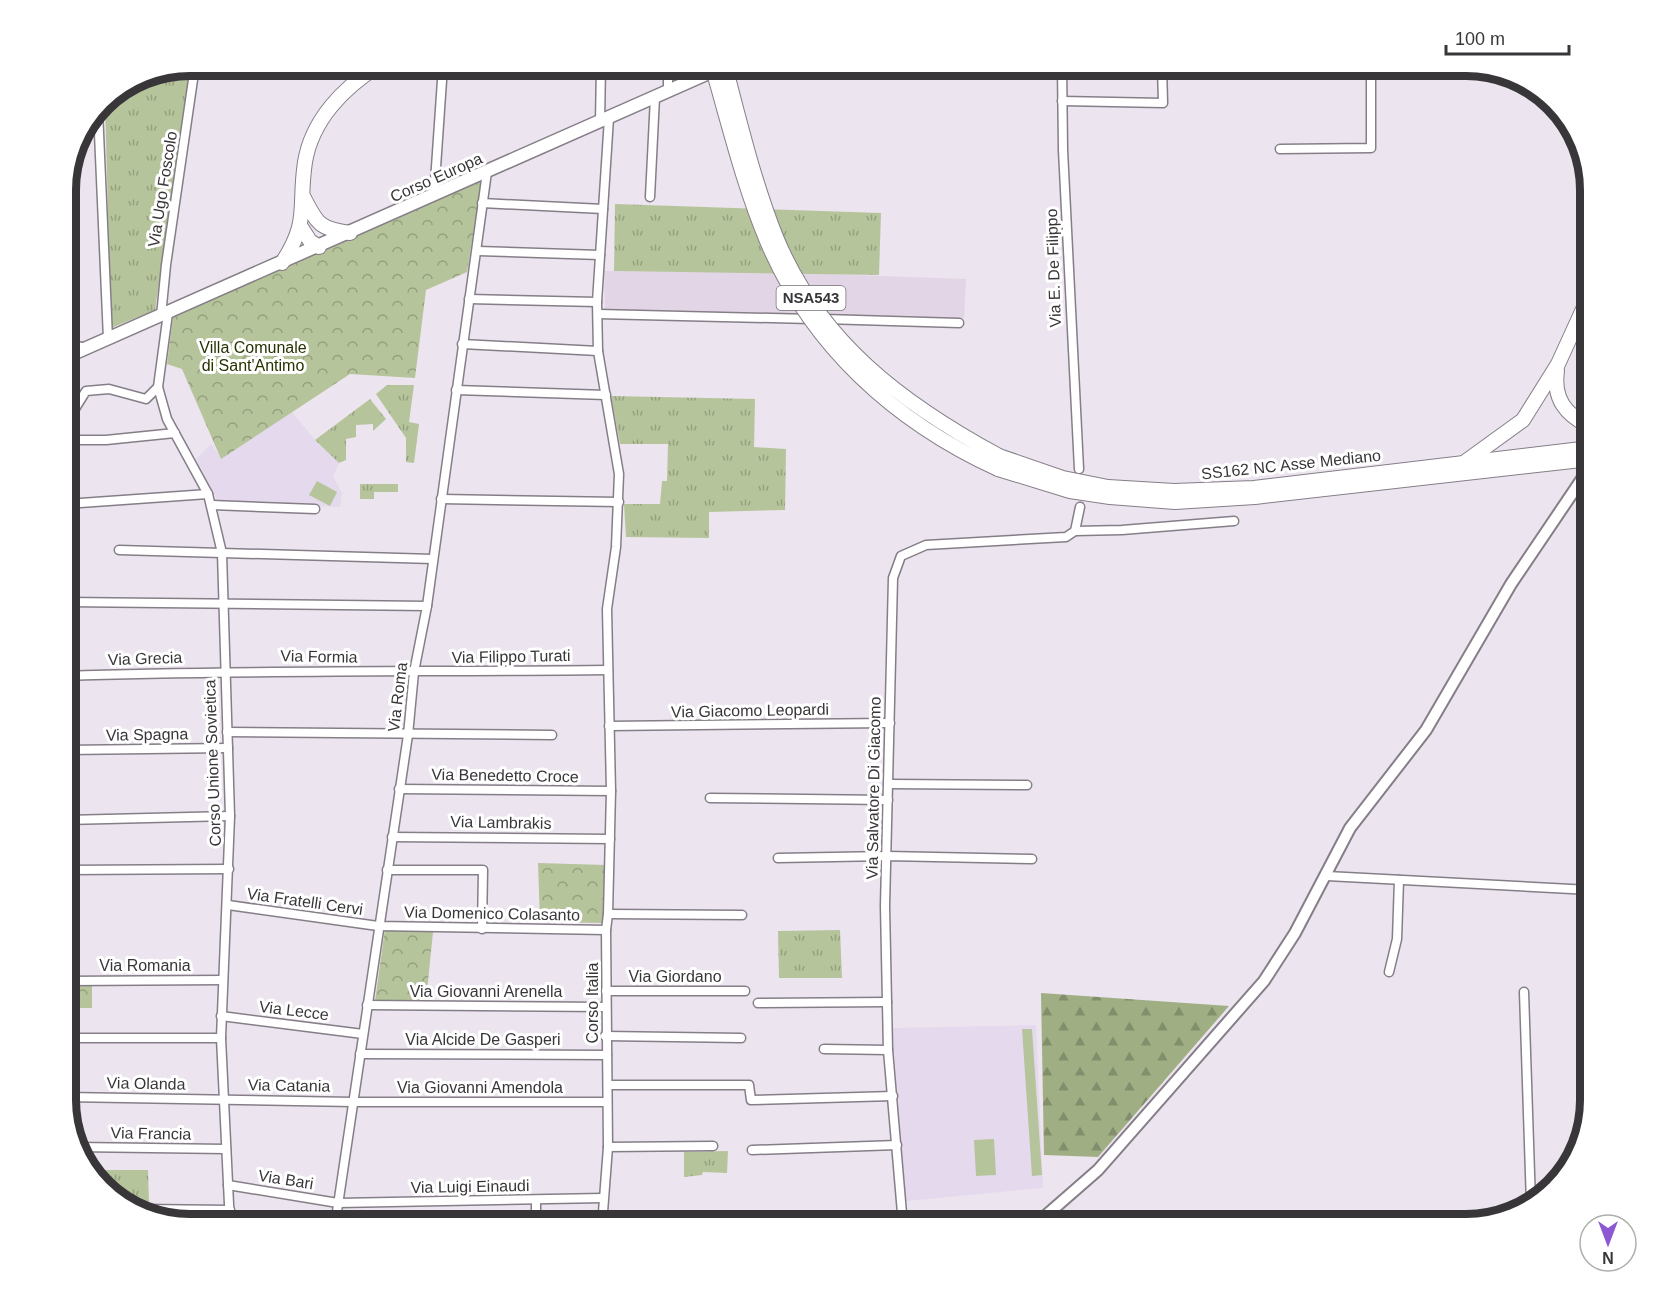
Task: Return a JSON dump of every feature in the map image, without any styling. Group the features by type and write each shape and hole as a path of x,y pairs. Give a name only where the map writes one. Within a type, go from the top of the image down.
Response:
{"highway":[{"path":"282,263 297,240 301,227 305,160 322,117 362,76"},
{"name":"NSA543","path":"715,76 744,177 767,241 811,322 837,355 866,384 901,413 937,438 999,463"},
{"name":"NSA543","path":"728,76 749,154 776,237 798,278 831,330 861,362 902,397 999,463"},
{"path":"304,198 317,224 319,247"},
{"path":"317,224 333,231 350,234"},
{"path":"301,227 309,241 319,247"},
{"path":"1463,463 1523,420 1558,364 1580,316"},
{"path":"1558,364 1555,385 1560,403 1566,411 1580,420"},
{"name":"SS162 NC Asse Mediano","path":"999,463 1108,487 1164,491 1254,488 1580,449"},
{"path":"999,463 1070,491 1175,502 1255,497 1580,460"}],"main road":[{"name":"Corso Europa","path":"77,352 350,234 702,76"}],"street":[{"name":"Via Ugo Foscolo","path":"164,315 166,265 194,76"},
{"path":"434,196 442,76"},
{"name":"Corso Italia","path":"602,76 604,120 603,209 597,302 598,351 619,474 619,502 607,609 611,791 605,1036 609,1147 602,1214"},
{"path":"668,76 668,91"},
{"name":"Via E. De Filippo","path":"1062,76 1072,378 1079,470"},
{"path":"1062,101 1162,104 1162,76"},
{"path":"1280,149 1371,148 1371,76"},
{"path":"650,197 655,97"},
{"path":"99,124 108,339"},
{"name":"Via Roma","path":"336,1214 408,735 414,672 427,606 462,344 478,251 487,172"},
{"path":"482,203 603,209"},
{"path":"478,251 600,255"},
{"path":"469,299 597,302"},
{"path":"598,314 958,323"},
{"name":"Corso Unione Sovietica","path":"164,315 158,387 167,419 208,494 222,553 230,816 221,1038 230,1214"},
{"path":"462,344 598,351"},
{"path":"77,346 87,348"},
{"path":"77,405 86,391 109,389 146,399 158,387"},
{"path":"456,390 606,395"},
{"path":"77,440 106,440 175,433"},
{"path":"1048,1214 1098,1170 1264,981 1327,876 1350,828 1426,730 1511,584 1580,482"},
{"path":"77,503 208,494"},
{"path":"441,499 619,502"},
{"path":"212,506 315,509"},
{"path":"1076,531 1080,507"},
{"name":"Via Salvatore Di Giacomo","path":"902,1214 888,1050 887,1002 887,856 893,578 901,556 926,545 1066,537 1076,531 1234,521"},
{"path":"119,550 433,559"},
{"path":"77,602 427,606"},
{"name":"Via Formia","path":"224,670 414,672"},
{"name":"Via Grecia","path":"77,675 224,670"},
{"name":"Via Filippo Turati","path":"414,672 608,670"},
{"name":"Via Giacomo Leopardi","path":"609,726 890,723"},
{"path":"227,732 552,735"},
{"name":"Via Spagna","path":"77,750 228,748"},
{"path":"889,784 1027,785"},
{"name":"Via Benedetto Croce","path":"399,789 611,791"},
{"path":"710,798 888,800"},
{"path":"77,819 230,816"},
{"name":"Via Lambrakis","path":"392,837 610,839"},
{"path":"778,858 887,856 1032,859"},
{"path":"77,870 229,869"},
{"path":"387,870 483,870 482,928"},
{"path":"1327,876 1580,889"},
{"path":"1389,972 1396,939 1399,880"},
{"name":"Via Fratelli Cervi","path":"228,905 378,926"},
{"path":"608,914 742,915"},
{"name":"Via Domenico Colasanto","path":"378,926 606,930"},
{"name":"Via Romania","path":"77,981 223,980"},
{"name":"Via Giordano","path":"606,991 744,991"},
{"path":"1524,992 1531,1194"},
{"path":"758,1003 887,1002"},
{"name":"Via Giovanni Arenella","path":"367,1005 606,1007"},
{"name":"Via Lecce","path":"221,1016 363,1034"},
{"path":"605,1036 741,1038"},
{"path":"77,1038 221,1038"},
{"path":"824,1049 888,1050"},
{"name":"Via Alcide De Gasperi","path":"360,1054 607,1055"},
{"path":"608,1085 749,1085 752,1100 893,1096"},
{"name":"Via Olanda","path":"77,1097 224,1099"},
{"name":"Via Catania","path":"224,1099 353,1102"},
{"name":"Via Giovanni Amendola","path":"353,1102 607,1102"},
{"path":"752,1150 897,1145"},
{"name":"Via Francia","path":"86,1146 226,1149"},
{"path":"609,1147 713,1146"},
{"name":"Via Bari","path":"228,1185 338,1203"},
{"name":"Via Luigi Einaudi","path":"338,1203 603,1198"},
{"path":"536,1200 536,1214"},
{"path":"157,1209 230,1210"}],"shaded area":[{"path":"604,271 769,272 966,279 964,318 605,310"},
{"path":"292,412 315,440 339,463 333,477 342,493 340,507 219,503 196,459 211,444 221,458"},
{"path":"1036,1025 1043,1188 906,1201 892,1028"}],"green space":[{"path":"175,77 189,78 155,310 111,328 105,115 121,100 140,88"},
{"name":"Villa Comunale di Sant'Antimo","path":"482,180 467,272 426,290 415,378 350,374 221,459 182,369 167,364 173,317"},
{"path":"615,204 881,213 879,275 614,271"},
{"path":"387,385 414,385 409,422 419,424 414,463 406,462 406,438 376,394"},
{"path":"611,396 755,399 754,447 786,449 785,510 709,512 709,538 626,537 624,504 660,504 662,481 667,481 668,444 620,444"},
{"path":"370,399 386,419 373,431 373,424 356,425 356,437 346,439 346,460 339,463 315,440"},
{"path":"317,481 337,492 330,506 309,495"},
{"path":"360,484 398,484 398,492 374,492 374,499 360,499"},
{"path":"538,863 606,865 604,923 540,922"},
{"path":"385,929 433,932 426,1001 375,1001"},
{"path":"840,930 842,978 779,978 778,931"},
{"path":"92,984 92,1008 77,1008 77,985"},
{"path":"1041,993 1229,1006 1098,1157 1044,1155"},
{"path":"1022,1029 1032,1029 1042,1175 1032,1176"},
{"path":"994,1139 996,1175 976,1176 974,1140"},
{"path":"728,1151 727,1173 703,1172 702,1175 684,1177 684,1152"},
{"path":"100,1170 148,1170 149,1203 141,1203 121,1191"}]}
